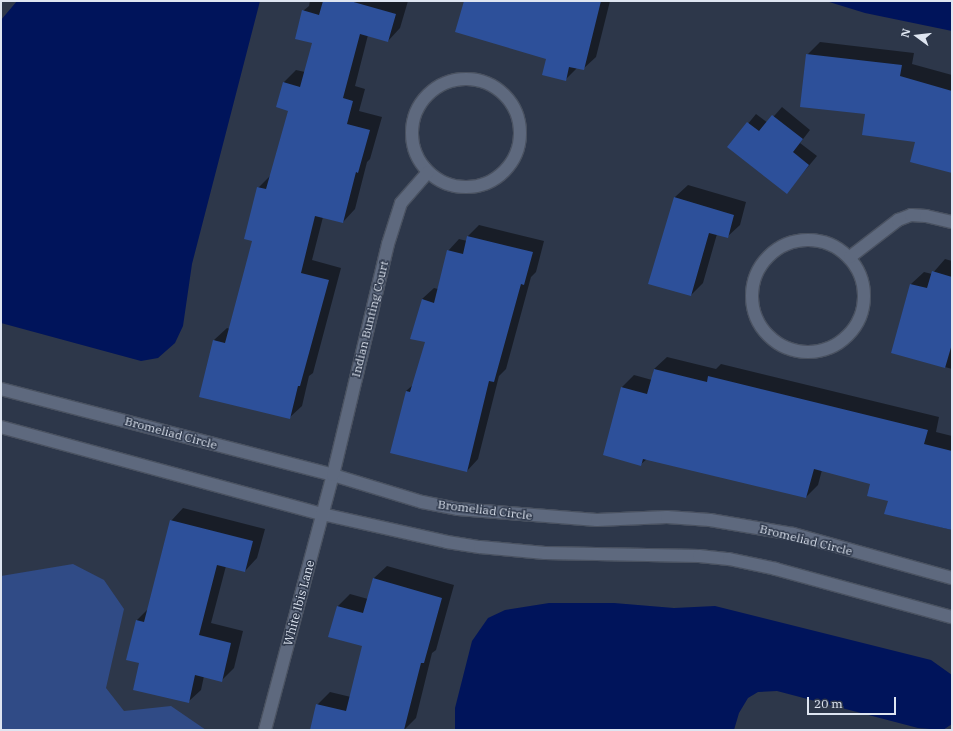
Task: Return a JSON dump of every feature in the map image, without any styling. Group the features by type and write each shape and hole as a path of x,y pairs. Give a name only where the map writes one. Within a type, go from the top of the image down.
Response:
{"street":[{"path":"465,78 485,82 503,93 515,109 518,118 520,137 515,156 505,171 489,182 462,188 443,182 428,172 416,154 411,134 415,113 427,95 444,83 465,78"},
{"name":"Indian Bunting Court","path":"333,475 390,237 401,203 428,172"},
{"path":"850,257 898,220 911,215 926,216 952,222"},
{"path":"808,240 819,240 836,246 850,257 860,274 864,293 862,312 853,330 839,343 821,351 802,352 783,346 768,335 758,320 752,304 753,286 759,268 770,255 784,244 808,240"},
{"name":"Bromeliad Circle","path":"1,389 333,475 422,502 458,509 597,520 667,517 710,520 793,534 952,578"},
{"path":"1,427 322,514 480,547 578,555 700,556 729,560 776,569 952,617"},
{"name":"White Ibis Lane","path":"265,730 333,475"}],"shaded area":[{"path":"17,1 260,1 192,264 183,326 175,343 158,358 141,361 1,323 1,20"},
{"path":"826,1 952,1 952,31 865,13"},
{"path":"73,564 104,580 124,609 106,688 124,711 171,706 206,730 1,730 1,576"},
{"path":"549,603 614,603 674,608 715,606 931,660 952,675 952,724 943,730 918,728 777,691 758,692 748,698 739,713 734,730 455,730 455,708 472,641 488,618 505,610"}],"building":[{"path":"323,1 350,1 396,14 388,42 360,34 343,98 353,101 347,124 370,130 358,173 356,172 343,223 315,216 301,273 329,280 300,386 298,386 290,419 199,397 213,340 225,343 252,241 244,239 257,187 266,189 288,111 276,107 283,82 300,87 312,43 295,39 302,10 319,15"},
{"path":"464,1 601,1 584,70 569,67 566,81 542,75 546,59 455,32"},
{"path":"806,54 902,65 900,76 952,91 952,173 910,162 915,142 862,135 865,114 800,107"},
{"path":"772,115 803,139 793,152 809,165 787,194 727,147 747,122 759,131"},
{"path":"674,197 734,215 728,238 709,233 691,296 648,284"},
{"path":"467,236 533,252 524,285 521,284 494,382 489,381 467,472 390,453 406,391 410,392 425,342 410,339 422,299 434,303 447,250 463,254"},
{"path":"932,271 952,277 952,344 945,368 891,353 910,284 927,288"},
{"path":"654,369 707,382 708,376 928,430 924,444 952,451 952,530 884,514 888,501 867,496 870,484 814,469 806,498 643,459 641,466 603,455 621,387 647,394"},
{"path":"170,520 253,541 245,572 217,565 199,635 231,643 222,682 195,675 189,703 133,690 139,663 126,660 136,620 144,622"},
{"path":"373,578 442,598 424,663 421,663 404,730 310,730 316,704 346,711 362,646 328,637 337,606 363,613"}]}
